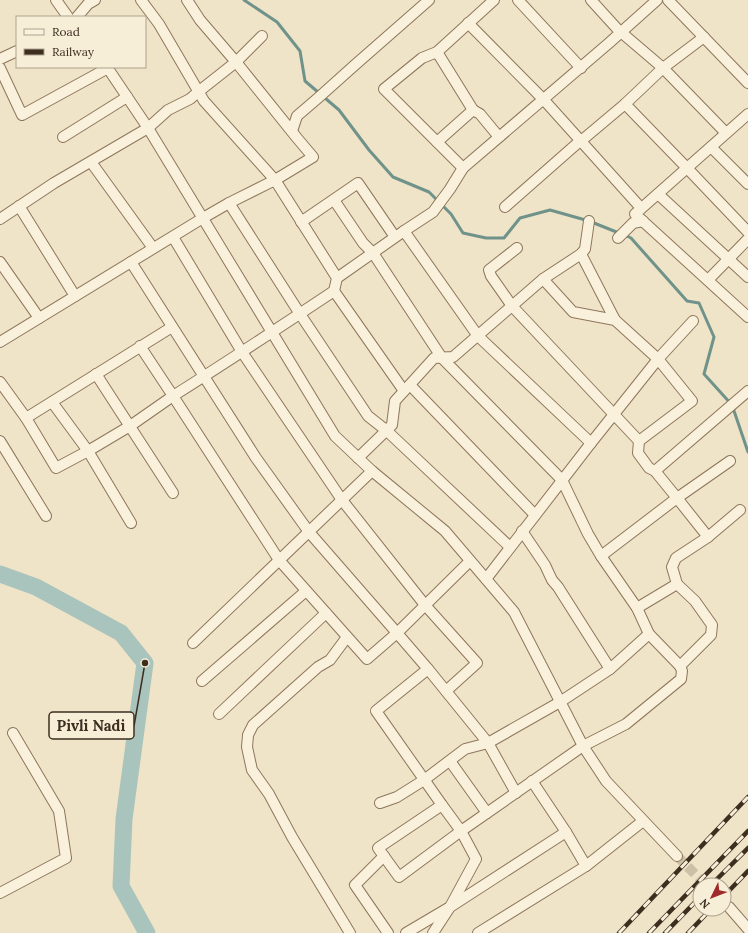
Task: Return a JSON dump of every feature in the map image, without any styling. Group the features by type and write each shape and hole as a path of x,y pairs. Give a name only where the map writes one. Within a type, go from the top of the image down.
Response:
{"street":[{"path":"56,0 67,16"},
{"path":"78,16 88,4 95,0"},
{"path":"141,0 159,24 204,101 275,180 337,278"},
{"path":"0,342 203,218 275,180 313,157 200,20 187,0"},
{"path":"292,131 296,116 322,95 429,0"},
{"path":"463,168 384,89 422,58 437,52 494,0"},
{"path":"518,0 580,68"},
{"path":"591,0 621,33 663,68 726,133"},
{"path":"0,382 26,418 56,468 88,451 130,426 173,396 334,291 337,278 433,212 463,168 544,100 657,0"},
{"path":"668,0 748,83"},
{"path":"468,23 544,100 641,208"},
{"path":"0,219 54,183 148,128 168,110 190,99 236,62 262,36"},
{"path":"506,207 580,141 625,104 663,68 704,37"},
{"path":"0,60 16,52"},
{"path":"437,52 473,110 480,114 499,137"},
{"path":"0,68 22,115 108,68 148,128 336,436 372,471 445,531 514,612 583,746 606,781 676,856"},
{"path":"63,137 127,97"},
{"path":"625,104 748,232"},
{"path":"437,142 473,110"},
{"path":"748,114 636,214 748,317"},
{"path":"711,147 748,184"},
{"path":"91,162 153,248"},
{"path":"301,222 358,183 400,234 478,336 591,443"},
{"path":"658,194 748,278"},
{"path":"334,200 363,243 373,253 442,358 562,480 588,534 601,556 637,608 649,634 680,666 682,671 681,679 626,724 583,746 461,831 399,877 378,848 442,805"},
{"path":"230,203 300,314 368,416 387,431 510,547"},
{"path":"20,206 75,296"},
{"path":"358,458 392,425 395,401 434,358 453,357 543,279 581,254 585,249 589,221"},
{"path":"618,238 633,224 643,221"},
{"path":"173,237 242,352 342,500 425,605 477,663 446,690"},
{"path":"708,280 748,239"},
{"path":"517,248 489,270 491,276 512,306 639,441 638,453 649,468 655,471 708,537"},
{"path":"581,254 615,320 658,359 692,401 639,441"},
{"path":"0,262 39,318"},
{"path":"131,262 256,458 309,532 446,690 488,743 516,793"},
{"path":"543,279 573,312 615,320"},
{"path":"334,291 407,388 535,515"},
{"path":"486,579 522,531 658,359 693,321"},
{"path":"26,418 172,327"},
{"path":"140,346 279,560 367,659 397,633 470,561"},
{"path":"96,374 173,493"},
{"path":"655,471 748,391"},
{"path":"52,402 88,451 131,523"},
{"path":"0,442 46,516"},
{"path":"601,556 677,498 730,461"},
{"path":"193,643 372,471"},
{"path":"680,666 711,635 712,624 694,601 677,584 672,568 676,558 708,537 740,510"},
{"path":"522,531 610,669"},
{"path":"637,608 677,584"},
{"path":"202,681 306,591"},
{"path":"219,714 326,614"},
{"path":"380,803 397,798 465,750 488,743 560,702 610,669 649,634"},
{"path":"347,637 330,660 318,667 254,725 248,735 247,747 252,770 269,794 350,933"},
{"path":"428,669 376,711 461,831 476,859 450,907 433,933"},
{"path":"0,893 66,858 59,811 13,733"},
{"path":"450,761 487,813"},
{"path":"532,781 566,832 586,866"},
{"path":"478,933 586,866 643,821"},
{"path":"406,933 450,907 566,832"},
{"path":"384,856 355,885 388,933"},
{"path":"732,911 748,930"}],"waterway":[{"path":"244,0 277,22 300,51 305,81 339,110 369,150 393,177 429,192 451,214 463,233 486,238 504,238 520,218 550,210 589,221 619,233"},
{"path":"625,235 631,238 687,301 699,303 714,337 704,374 732,405 748,452"},
{"path":"0,574 36,587 121,633 145,663 124,819 121,886 147,933"}],"tunnel":[{"path":"677,856 698,877"}],"railway":[{"path":"619,933 748,797"},
{"path":"649,933 748,831"},
{"path":"719,877 748,848"},
{"path":"732,888 748,871"},
{"path":"665,933 692,905"},
{"path":"688,933 703,917"}],"place":[{"name":"Pivli Nadi","path":"145,663"}]}
